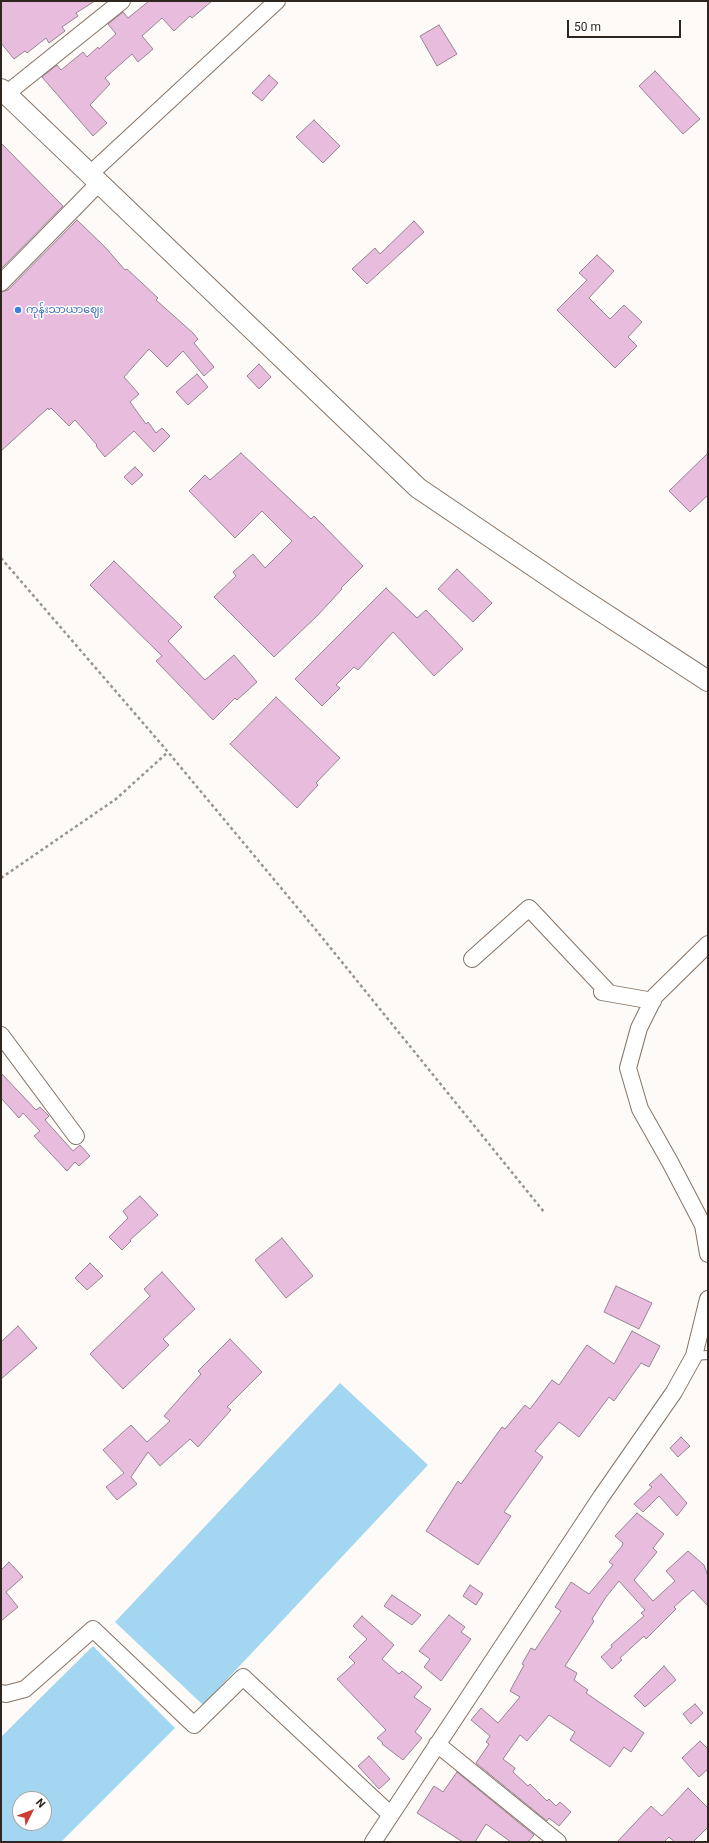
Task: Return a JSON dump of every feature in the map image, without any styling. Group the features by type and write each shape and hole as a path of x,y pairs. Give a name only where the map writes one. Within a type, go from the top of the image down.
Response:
{"street":[{"path":"122,1 4,91 418,488 570,591 708,681"},
{"path":"1,283 95,178 277,1"},
{"path":"472,959 529,908 605,992 653,1001"},
{"path":"708,944 655,996 639,1028 628,1068 640,1109 703,1225 708,1254"},
{"path":"1,1035 76,1136"},
{"path":"373,1842 601,1497 701,1355 708,1299"},
{"path":"1,1693 6,1694 25,1689 93,1630 194,1725 243,1677 391,1815"},
{"path":"437,1744 558,1842"}],"path":[{"path":"1,558 168,752 316,930 544,1212"},
{"path":"1,878 116,799 168,752"}],"water":[{"path":"340,1383 428,1465 203,1705 115,1622"},
{"path":"93,1646 175,1728 61,1842 1,1842 1,1737"}],"building":[{"path":"1,1 95,1 76,13 78,16 62,27 65,31 49,43 46,38 27,53 25,51 14,59 1,43"},
{"path":"149,1 212,1 192,18 190,16 174,31 162,18 142,36 153,49 138,62 132,54 105,78 110,84 90,105 107,123 93,136 42,77 57,65 61,70 83,52 87,57 98,47 99,49 116,34 108,24 123,12 128,18"},
{"path":"439,25 457,54 437,66 420,36"},
{"path":"655,71 700,119 683,134 639,86"},
{"path":"269,75 278,83 262,101 252,93"},
{"path":"314,120 340,146 323,163 296,137"},
{"path":"1,143 63,206 1,269"},
{"path":"77,220 105,247 125,270 127,269 158,298 156,300 193,333 198,339 194,343 214,367 204,376 183,351 167,367 149,349 124,377 139,394 130,402 146,424 148,422 156,433 162,428 170,436 154,452 134,431 105,457 96,446 97,445 75,420 69,426 51,408 49,410 48,408 1,451 1,292 8,290"},
{"path":"414,221 424,232 367,284 352,269 375,248 380,254"},
{"path":"597,255 614,271 589,298 610,319 624,305 642,322 628,337 637,346 615,368 557,310 587,280 579,273"},
{"path":"259,364 271,377 259,389 247,376"},
{"path":"197,374 208,387 188,405 176,392"},
{"path":"241,453 311,519 314,516 363,566 341,588 342,589 317,616 274,657 214,597 236,576 233,572 253,554 265,568 292,541 262,511 235,538 189,491 205,475 210,480"},
{"path":"708,453 708,495 690,512 669,491"},
{"path":"135,467 143,475 132,485 124,477"},
{"path":"114,561 182,627 168,641 205,680 234,655 257,682 237,700 235,698 213,720 156,661 162,656 90,585"},
{"path":"457,569 492,603 473,622 438,589"},
{"path":"386,588 417,618 426,610 463,649 434,676 393,632 358,670 354,667 336,685 340,688 322,706 295,679"},
{"path":"276,697 340,758 316,783 318,785 297,808 230,744"},
{"path":"1,1073 36,1110 40,1107 49,1116 45,1120 73,1151 80,1145 90,1156 79,1166 75,1162 67,1171 34,1136 40,1131 23,1113 19,1118 1,1098"},
{"path":"140,1196 158,1215 130,1240 131,1241 122,1250 109,1237 128,1218 123,1211"},
{"path":"282,1238 313,1276 286,1298 255,1260"},
{"path":"90,1263 103,1276 87,1290 75,1278"},
{"path":"162,1272 195,1309 163,1339 169,1345 123,1389 90,1354 150,1296 144,1289"},
{"path":"616,1286 652,1303 639,1329 604,1312"},
{"path":"18,1326 37,1348 1,1379 1,1342"},
{"path":"632,1331 660,1346 649,1367 641,1363 614,1401 609,1397 579,1437 559,1422 535,1451 543,1457 504,1512 511,1516 478,1565 426,1531 458,1481 461,1484 502,1427 505,1429 525,1405 530,1409 552,1380 559,1385 587,1345 614,1364"},
{"path":"230,1339 262,1372 227,1407 231,1410 198,1447 190,1439 160,1466 148,1452 131,1477 137,1484 117,1500 106,1487 124,1473 103,1450 131,1425 147,1442 170,1421 164,1416 201,1374 198,1371"},
{"path":"681,1437 690,1446 678,1457 670,1448"},
{"path":"661,1474 687,1503 677,1516 659,1496 643,1512 634,1504 652,1487 649,1485"},
{"path":"637,1513 664,1534 653,1548 657,1552 634,1580 653,1601 675,1581 666,1571 688,1551 704,1565 708,1576 708,1606 693,1590 674,1607 676,1609 646,1639 644,1636 620,1658 622,1660 612,1669 601,1657 612,1647 611,1645 644,1616 641,1613 645,1610 619,1581 606,1597 592,1619 594,1621 565,1666 577,1673 574,1680 588,1690 586,1693 644,1733 631,1752 624,1747 610,1767 570,1740 575,1732 549,1715 527,1741 520,1735 503,1759 515,1768 513,1772 528,1786 530,1784 547,1801 549,1799 556,1806 560,1802 571,1812 559,1826 549,1818 547,1821 476,1763 489,1744 486,1742 490,1736 471,1720 481,1708 498,1723 520,1697 510,1691 531,1648 535,1650 561,1611 555,1607 571,1582 589,1594 613,1565 609,1562 622,1546 623,1543 615,1536"},
{"path":"9,1562 23,1577 6,1592 18,1607 1,1621 1,1570"},
{"path":"470,1585 483,1594 476,1605 463,1596"},
{"path":"392,1595 421,1615 412,1625 384,1606"},
{"path":"449,1615 465,1627 461,1632 471,1639 441,1681 424,1667 430,1659 419,1651"},
{"path":"362,1616 394,1645 382,1659 399,1674 402,1671 422,1687 414,1697 431,1709 415,1732 422,1738 403,1760 382,1744 383,1743 377,1738 386,1730 337,1679 355,1663 349,1657 367,1639 353,1626"},
{"path":"664,1666 676,1680 645,1707 634,1696"},
{"path":"695,1704 703,1713 691,1724 683,1714"},
{"path":"700,1741 708,1749 708,1769 699,1777 682,1758"},
{"path":"369,1756 390,1779 379,1789 358,1766"},
{"path":"457,1772 534,1835 528,1842 511,1842 486,1824 475,1842 463,1842 417,1813 434,1786 443,1792"},
{"path":"688,1788 708,1808 708,1827 693,1842 675,1842 669,1837 664,1842 617,1842 651,1806 662,1816"}],"place":[{"name":"ကုန်းသာယာဈေး","path":"18,310"}]}
